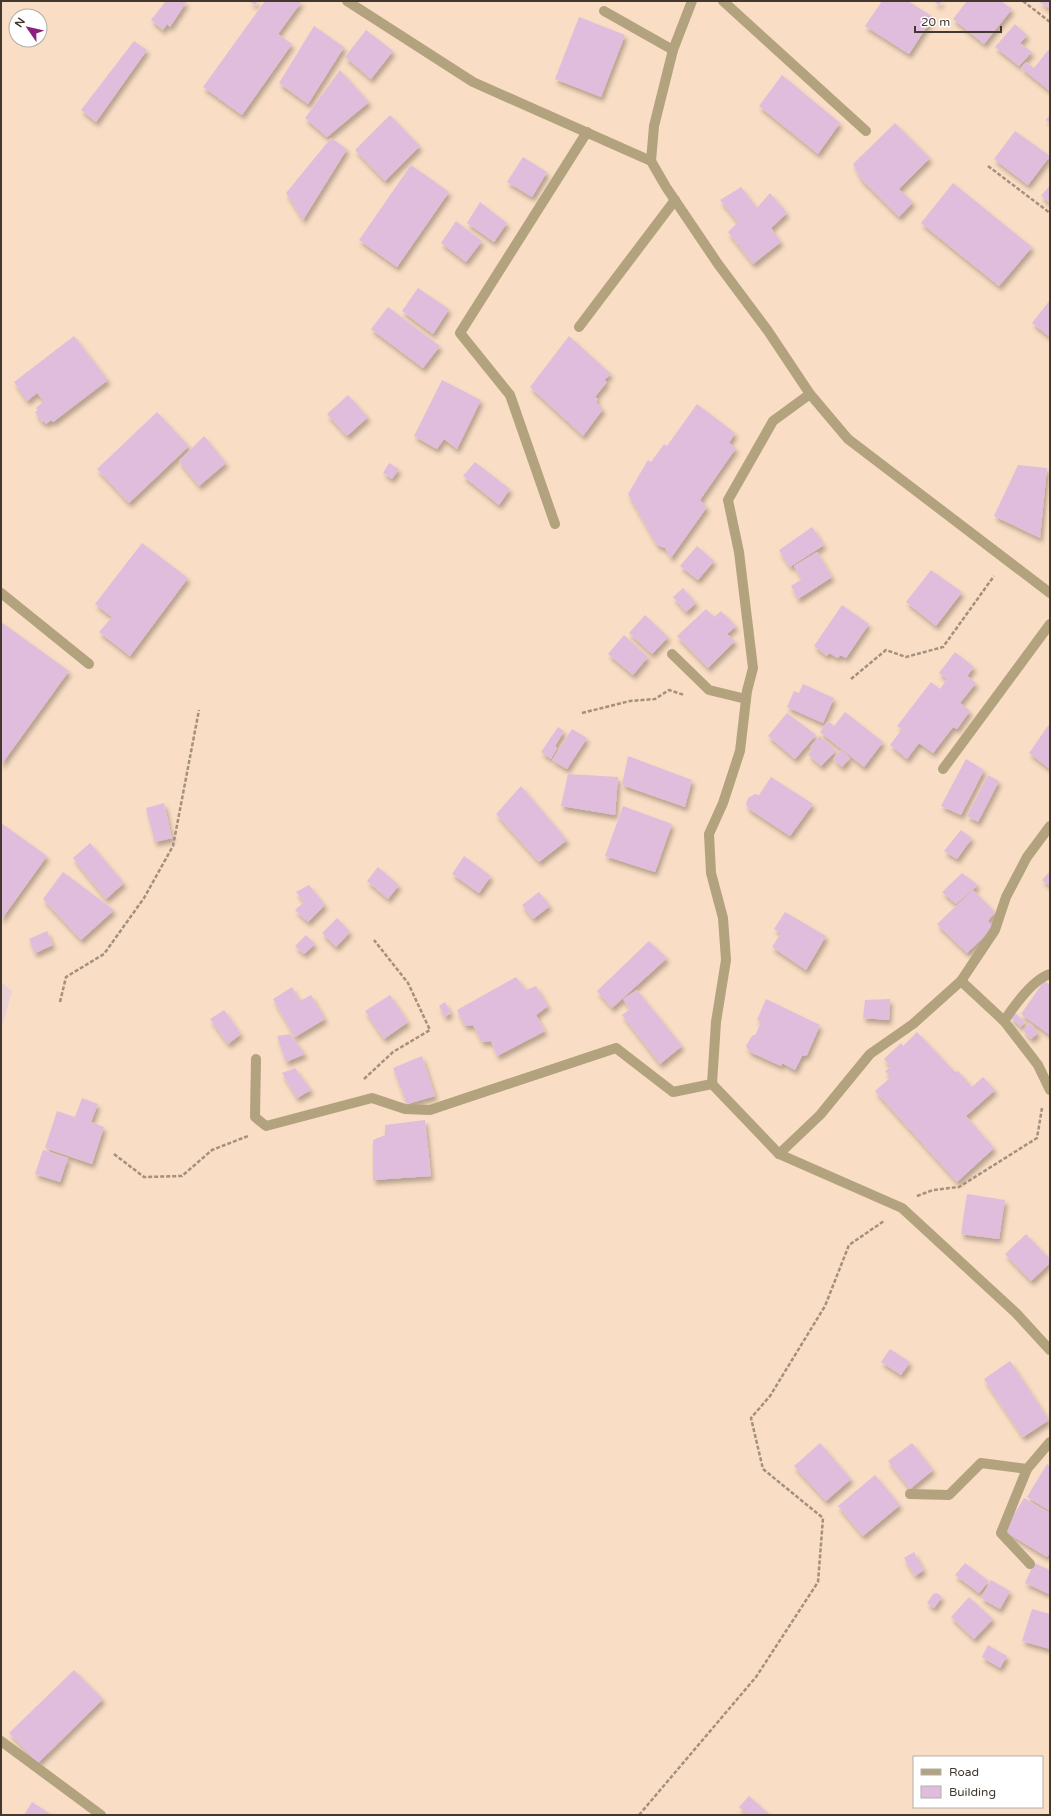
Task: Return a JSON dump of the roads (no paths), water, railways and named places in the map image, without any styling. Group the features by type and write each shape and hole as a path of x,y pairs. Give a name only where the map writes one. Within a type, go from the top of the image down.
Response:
{"street":[{"path":"347,1 473,82 651,161 718,264 768,331 810,394 848,439 1050,593"},
{"path":"651,161 654,126 673,50 692,1"},
{"path":"723,1 866,131"},
{"path":"604,11 673,50"},
{"path":"555,524 510,395 460,333 587,132"},
{"path":"579,327 675,200"},
{"path":"810,394 773,421 728,500 739,552 753,668 746,699 740,751 723,803 709,834 711,873 723,918 726,960 716,1022 712,1084 779,1154 898,1206 1016,1313 1050,1350"},
{"path":"1,593 89,664"},
{"path":"943,769 1050,624"},
{"path":"672,654 709,690 746,699"},
{"path":"779,1154 820,1115 870,1054 913,1024 961,981 995,930 1006,897 1026,857 1050,826"},
{"path":"1004,1020 1012,1008 1036,982 1044,976 1050,974"},
{"path":"961,981 1004,1020 1038,1065 1048,1086"},
{"path":"256,1059 255,1117 266,1126 372,1098 405,1109 430,1110 616,1048 673,1092 712,1084"},
{"path":"1030,1564 1001,1533 1027,1469 1050,1442"},
{"path":"910,1494 949,1495 981,1463 1027,1469"},
{"path":"1,1741 101,1815"}]}
